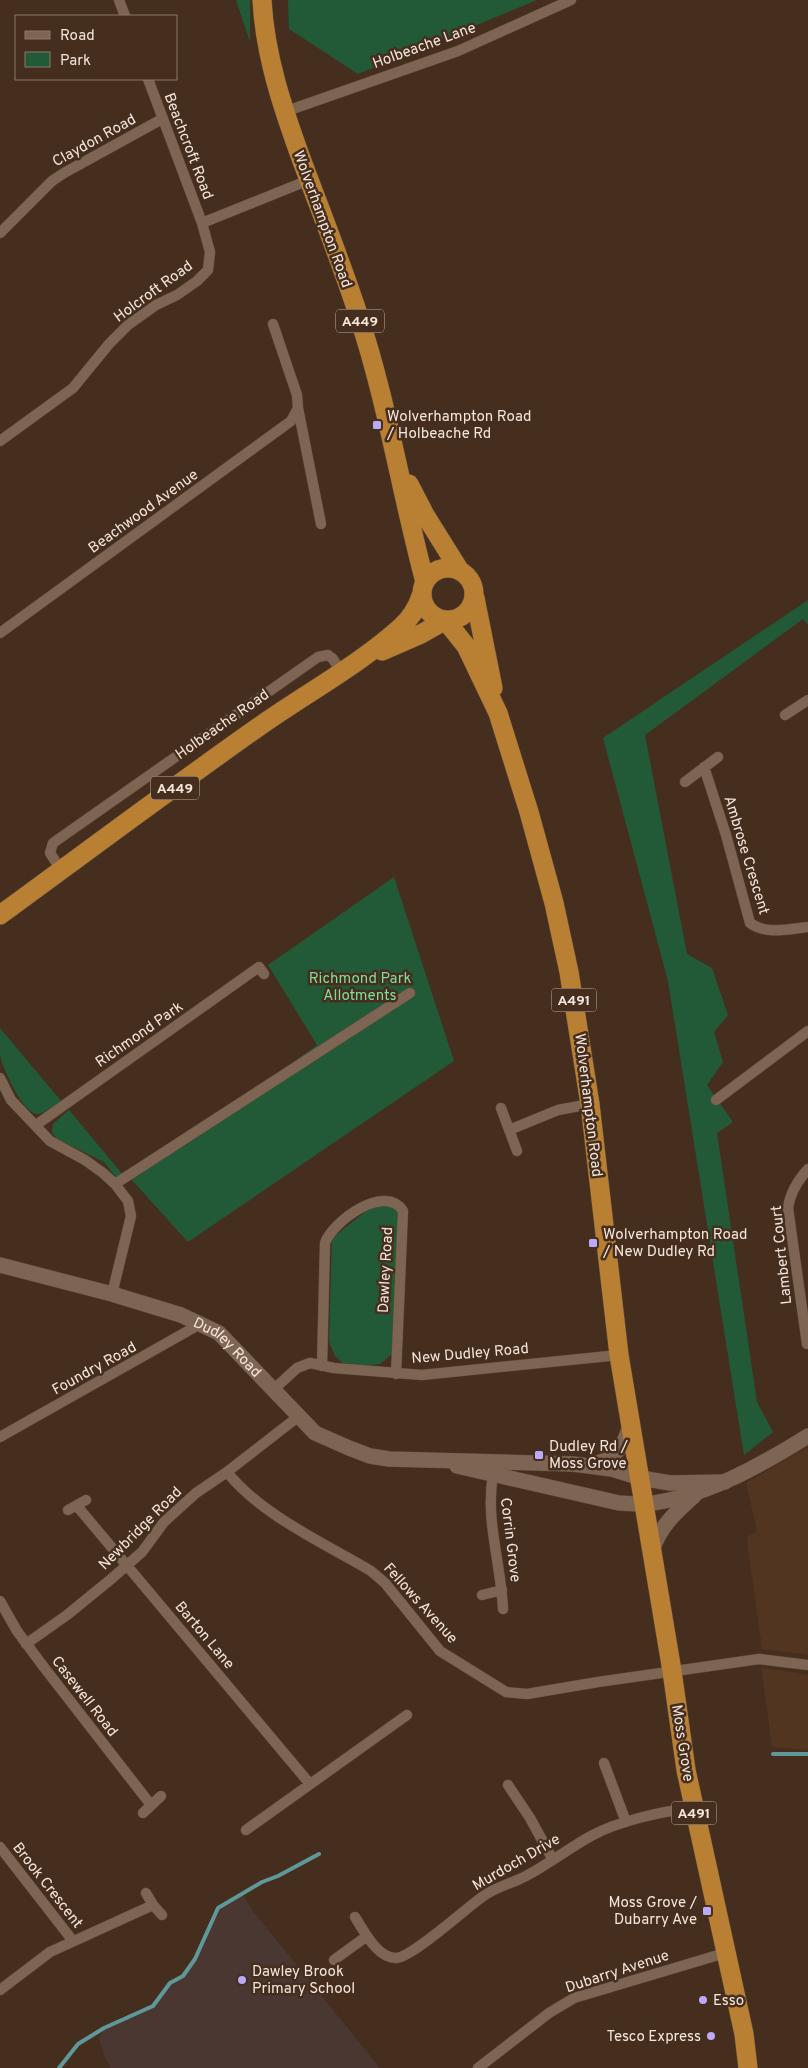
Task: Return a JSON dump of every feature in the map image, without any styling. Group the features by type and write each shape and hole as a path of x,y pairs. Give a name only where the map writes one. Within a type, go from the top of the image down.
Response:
{"highway":[{"name":"Wolverhampton Road","path":"262,0 270,60 284,112 376,369 423,589"},
{"name":"Wolverhampton Road","path":"398,465 425,515 460,571"},
{"path":"450,568 460,571 469,578 475,598 468,612 462,618 445,621 433,617 427,611 423,589 431,574 440,569 450,568"},
{"name":"Holbeache Road","path":"0,915 267,721 346,668 408,620 423,589"},
{"name":"Wolverhampton Road","path":"475,598 498,712 529,812 554,903 569,972 590,1104 619,1355 645,1504"},
{"name":"Wolverhampton Road","path":"445,621 466,646 498,712"},
{"name":"Holbeache Road","path":"346,668 445,621"},
{"name":"Moss Grove","path":"645,1504 651,1552 693,1808 744,2034 748,2068"}],"main road":[{"name":"Dudley Road","path":"0,1265 112,1294 202,1323 219,1332 315,1433 370,1456 389,1459 432,1459 589,1466 612,1469 641,1478 670,1483 725,1482"},
{"path":"589,1466 604,1461 616,1453 626,1439 630,1425"},
{"path":"651,1552 657,1536 667,1521 696,1494 725,1482 808,1436"},
{"name":"Dudley Road","path":"432,1459 493,1475 619,1503 645,1504 696,1494"}],"street":[{"path":"119,0 125,15"},
{"name":"Holbeache Lane","path":"284,112 458,51 571,0"},
{"name":"Beachcroft Road","path":"148,80 202,223 210,252 208,262"},
{"name":"Claydon Road","path":"0,233 52,181 162,119"},
{"name":"Beachcroft Road","path":"202,223 309,180"},
{"name":"Holcroft Road","path":"0,441 73,388 109,344 128,325 197,280 208,270 208,262"},
{"path":"274,324 297,395 322,524"},
{"name":"Beachwood Avenue","path":"0,633 291,421 298,408"},
{"name":"Holbeache Road","path":"61,870 50,853 53,843 318,657 328,655 346,668"},
{"path":"785,715 807,703"},
{"path":"685,782 718,757"},
{"name":"Ambrose Crescent","path":"704,768 726,836 750,923 756,928 766,930 808,927"},
{"name":"Richmond Park","path":"36,1125 260,967"},
{"path":"115,1184 410,993"},
{"path":"716,1100 808,1031"},
{"path":"0,1078 11,1100 50,1141 85,1160 103,1173 115,1184 128,1201 131,1216 112,1294"},
{"path":"509,1130 558,1110 590,1104"},
{"path":"501,1108 517,1151"},
{"name":"Lambert Court","path":"807,1344 788,1208 789,1197 808,1169"},
{"name":"Dawley Road","path":"322,1366 325,1243 328,1233 359,1208 378,1200 389,1200 399,1204 403,1211 396,1374"},
{"name":"Foundry Road","path":"0,1436 202,1323"},
{"name":"New Dudley Road","path":"273,1390 297,1368 310,1363 396,1374 422,1375 619,1355"},
{"name":"Newbridge Road","path":"26,1644 67,1615 142,1552 164,1522 196,1493 227,1472 299,1416"},
{"name":"Fellows Avenue","path":"227,1472 240,1488 260,1505 371,1571 385,1583 440,1651 506,1692 527,1694 759,1659 808,1665"},
{"name":"Corrin Grove","path":"493,1475 490,1504 503,1609"},
{"name":"Barton Lane","path":"86,1500 72,1508 127,1565 310,1784"},
{"path":"482,1595 502,1590"},
{"name":"Casewell Road","path":"0,1601 26,1644 151,1805"},
{"path":"246,1830 407,1715"},
{"path":"604,1763 626,1822"},
{"path":"508,1785 530,1818 553,1860"},
{"path":"143,1813 161,1796"},
{"name":"Murdoch Drive","path":"355,1917 367,1936 384,1956 403,1958 454,1921 485,1895 525,1876 593,1834 626,1822 693,1808"},
{"name":"Brook Crescent","path":"0,1847 73,1941"},
{"path":"146,1893 162,1915"},
{"path":"0,1990 50,1952 153,1905"},
{"path":"334,1960 367,1936"},
{"name":"Dubarry Avenue","path":"478,2068 549,2013 574,1998 725,1953"}],"shaded area":[{"path":"808,1447 808,1655 762,1649 747,1542 748,1536 757,1532 746,1483"},
{"path":"761,1667 808,1675 808,1750 772,1747"},
{"name":"Dawley Brook Primary School","path":"242,1894 253,1911 380,2068 111,2068 106,2060 99,2039 104,2028 153,2006 170,1983 183,1976 195,1959 218,1908"}],"green space":[{"path":"236,0 250,0 250,42"},
{"path":"288,0 537,0 358,74 289,29"},
{"path":"808,600 808,625 803,619 645,735 687,954 712,968 728,1015 714,1032 723,1062 707,1085 733,1122 717,1133 757,1402 773,1432 744,1455 668,981 603,738"},
{"name":"Richmond Park Allotments","path":"394,877 454,1061 188,1242 131,1179 317,1045 268,965"},
{"path":"0,1028 62,1102 38,1114 32,1113 26,1107 14,1090 0,1055"},
{"path":"69,1110 123,1175 118,1180 104,1162 57,1139 52,1133 53,1124"},
{"path":"382,1203 396,1206 398,1214 393,1353 380,1364 362,1366 343,1363 335,1356 329,1342 332,1238 370,1208"}],"waterway":[{"path":"773,1754 808,1754"},
{"path":"59,2068 78,2044 104,2028 153,2006 170,1983 183,1976 195,1959 218,1908 262,1882 278,1876 319,1854"}],"place":[{"name":"Wolverhampton Road / Holbeache Rd","path":"377,425"},
{"name":"Wolverhampton Road / New Dudley Rd","path":"593,1243"},
{"name":"Dudley Rd / Moss Grove","path":"539,1455"},
{"name":"Moss Grove / Dubarry Ave","path":"707,1911"},
{"name":"Dawley Brook Primary School","path":"242,1980"},
{"name":"Esso","path":"703,2000"},
{"name":"Tesco Express","path":"711,2036"}]}
